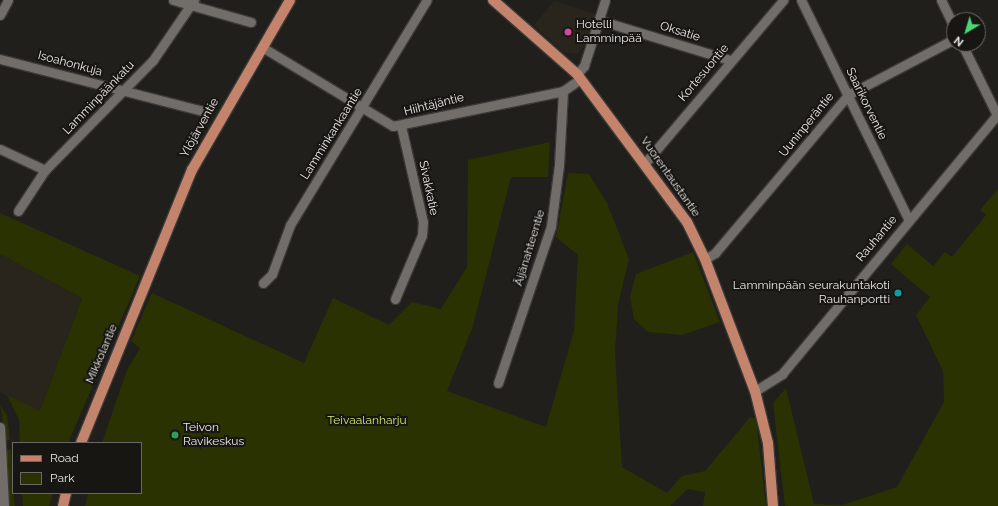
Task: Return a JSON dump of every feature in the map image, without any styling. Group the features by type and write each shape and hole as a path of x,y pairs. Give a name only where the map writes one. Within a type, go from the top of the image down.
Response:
{"main road":[{"name":"Ylöjärventie","path":"149,276 192,170 290,0"},
{"name":"Vuorentaustantie","path":"493,0 578,77 677,206 705,258 755,391 768,443 773,506"},
{"name":"Mikkolantie","path":"81,442 149,276"},
{"path":"63,506 66,494"}],"street":[{"path":"0,15 8,0"},
{"path":"173,0 192,3 251,22"},
{"name":"Lamminkankaantie","path":"263,283 272,274 290,225 427,0"},
{"path":"578,77 584,66 604,0"},
{"name":"Kortesuontie","path":"645,163 730,60 783,0"},
{"name":"Saarikorventie","path":"801,0 909,220"},
{"path":"941,0 947,12"},
{"name":"Lamminpäänkatu","path":"18,211 45,170 124,92 153,60 192,3"},
{"name":"Oksatie","path":"599,20 730,60"},
{"name":"Uuninperäntie","path":"705,258 720,247 848,95 946,43"},
{"name":"Hiihtäjäntie","path":"262,47 393,126 401,126 563,91 578,77"},
{"path":"966,52 998,114"},
{"name":"Isoahonkuja","path":"0,59 203,111"},
{"name":"Äijänahteentie","path":"498,383 551,226 559,165 563,91"},
{"name":"Rauhantie","path":"755,391 782,374 998,114"},
{"name":"Sivakkatie","path":"395,299 422,235 423,222 401,126"},
{"path":"0,149 45,170"},
{"path":"0,430 4,506"}],"shaded area":[{"path":"554,1 595,14 584,47 577,54 563,52 534,25"},
{"path":"0,254 82,298 40,412 0,392"}],"green space":[{"name":"Teivaalanharju","path":"550,142 548,177 511,177 473,326 447,391 546,427 574,331 578,255 556,237 568,173 589,174 607,203 629,259 618,305 615,353 622,467 667,493 682,476 705,471 750,417 756,418 766,506 703,506 705,492 688,489 670,506 85,506 88,494 142,494 142,442 102,442 127,370 140,348 131,341 152,293 304,363 333,298 389,325 412,302 441,309 467,267 468,160"},
{"path":"998,189 998,506 785,506 773,403 786,388 814,504 842,505 897,487 944,402 943,371 916,315 930,297 891,264 907,244 933,266 945,252 952,257 986,215 980,210"},
{"path":"0,213 140,276 68,442 20,442 19,420 7,395 40,411 82,298 0,254"},
{"path":"693,252 720,322 682,335 648,332 634,319 630,297 636,274"},
{"path":"0,404 7,416 10,440 6,440"},
{"path":"11,449 12,494 15,506 10,506 6,450"},
{"path":"22,494 53,494 49,506 23,506"}],"place":[{"name":"Hotelli Lamminpää","path":"568,32"},
{"name":"Lamminpään seurakuntakoti Rauhanportti","path":"898,293"},
{"name":"Teivon Ravikeskus","path":"175,435"}]}
